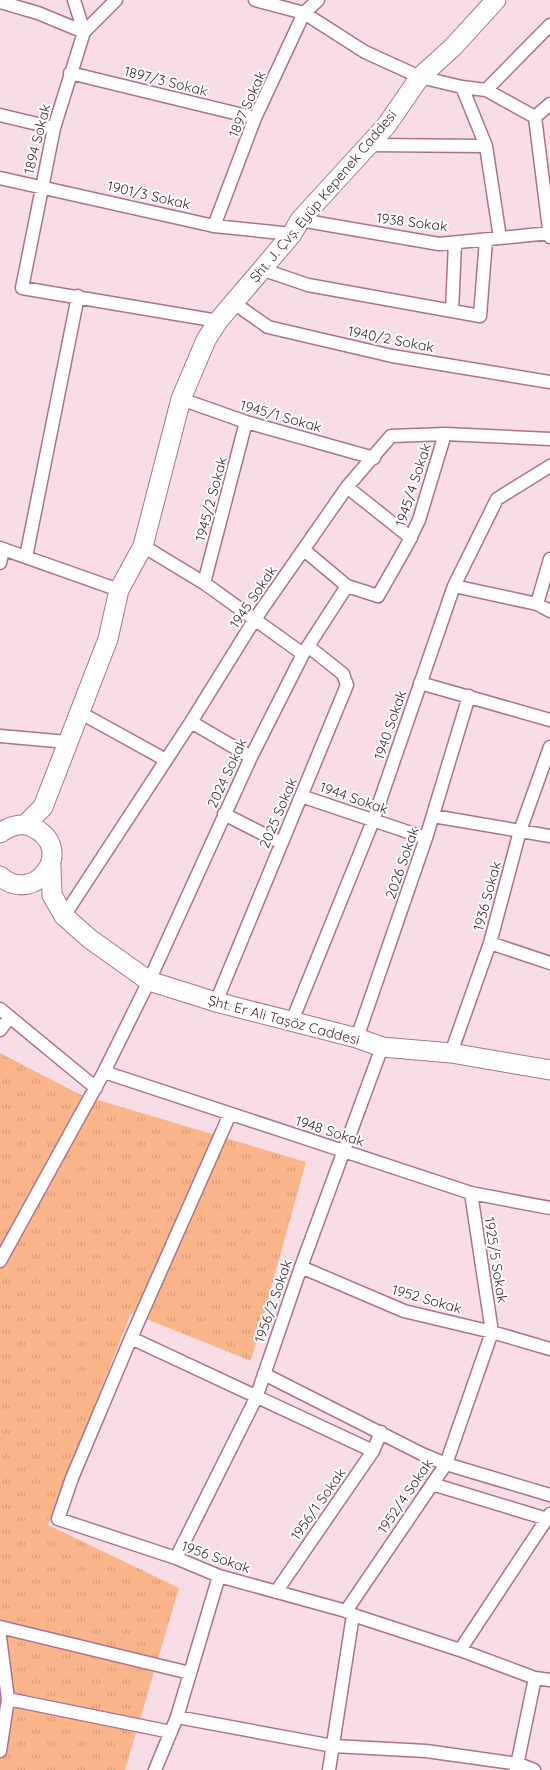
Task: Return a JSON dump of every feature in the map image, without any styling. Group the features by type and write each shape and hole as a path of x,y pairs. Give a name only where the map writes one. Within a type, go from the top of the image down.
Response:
{"street":[{"path":"38,13 42,0"},
{"path":"74,0 84,32"},
{"path":"84,32 116,0"},
{"path":"255,0 304,13 365,52 417,75 462,87 486,90 535,117"},
{"name":"1897 Sokak","path":"214,226 255,118 304,13 318,0"},
{"name":"Şht. J. Çvş. Eyüp Kepenek Caddesi","path":"43,807 108,638 118,590 143,546 181,399 206,340 218,320 296,227 386,126 417,75 453,47 496,0"},
{"path":"0,2 38,13 84,32"},
{"path":"486,90 550,25"},
{"name":"1894 Sokak","path":"78,296 22,288 54,128 84,32"},
{"name":"1897/3 Sokak","path":"70,73 255,118"},
{"path":"462,87 486,146 500,238"},
{"path":"535,117 550,104"},
{"path":"0,115 54,128"},
{"path":"535,117 547,182 550,234"},
{"path":"370,145 486,146"},
{"name":"1901/3 Sokak","path":"0,178 214,226 296,227"},
{"name":"1938 Sokak","path":"296,227 439,244 550,234"},
{"path":"261,269 308,285 480,316 486,240"},
{"path":"452,311 455,243"},
{"path":"26,557 78,296 218,320"},
{"name":"1940/2 Sokak","path":"234,303 268,327 392,356 550,382"},
{"name":"1945/1 Sokak","path":"181,399 246,422 374,458"},
{"name":"1945/2 Sokak","path":"204,583 246,422"},
{"name":"1945 Sokak","path":"64,916 191,722 255,619 347,487 391,436 445,434 550,439"},
{"name":"1945/4 Sokak","path":"347,586 378,596 411,538 419,520 445,434"},
{"name":"1940 Sokak","path":"292,1021 373,821 454,586 497,499 550,466"},
{"path":"347,487 411,538"},
{"name":"2025 Sokak","path":"143,546 204,583 255,619 342,674 347,685 216,1002"},
{"path":"0,563 2,549 118,590"},
{"path":"304,550 347,586"},
{"path":"537,604 550,559"},
{"name":"2024 Sokak","path":"0,1261 104,1072 149,981 251,757 306,651 347,586"},
{"path":"454,586 537,604 550,611"},
{"path":"420,683 550,720"},
{"name":"2026 Sokak","path":"357,1038 426,838 469,696"},
{"path":"79,712 166,760"},
{"path":"191,722 251,757"},
{"path":"0,736 67,742"},
{"name":"1936 Sokak","path":"452,1053 490,944 520,830 550,747"},
{"name":"1944 Sokak","path":"301,796 426,838"},
{"path":"0,833 7,828 26,824 43,807"},
{"path":"29,884 52,895 52,848 48,839 43,807"},
{"path":"224,814 282,843"},
{"path":"433,816 550,836"},
{"path":"26,824 42,832 48,839"},
{"path":"0,876 12,884 29,884 37,881 51,865"},
{"name":"Şht. Er Ali Taşöz Caddesi","path":"52,895 64,916 90,939 149,981 216,1002 357,1038 382,1047 452,1053 550,1070"},
{"path":"490,944 550,963"},
{"path":"0,1030 5,1013 96,1088"},
{"name":"1956/2 Sokak","path":"176,1558 256,1398 301,1267 382,1047"},
{"name":"1948 Sokak","path":"104,1072 471,1193 550,1208"},
{"path":"230,1114 131,1338 373,1451"},
{"name":"1925/5 Sokak","path":"471,1193 492,1332"},
{"name":"1952 Sokak","path":"301,1267 404,1312 492,1332 550,1349"},
{"name":"1952/4 Sokak","path":"350,1613 446,1464 492,1332"},
{"name":"1956 Sokak","path":"131,1338 72,1478 58,1519 176,1558 219,1576 350,1613 460,1650 535,1678 550,1680"},
{"path":"264,1374 446,1464 550,1496"},
{"name":"1956/1 Sokak","path":"276,1592 373,1451 381,1432"},
{"path":"432,1484 548,1516 460,1650"},
{"path":"155,1770 177,1718 219,1576"},
{"path":"329,1770 350,1613"},
{"path":"0,1627 190,1673"},
{"path":"0,1637 8,1699 0,1751"},
{"path":"518,1767 535,1678"},
{"path":"8,1699 171,1732"},
{"path":"177,1718 333,1746 426,1751 534,1770"}],"green space":[{"path":"0,1053 81,1095 306,1162 251,1361 131,1313 48,1525 179,1588 125,1770 0,1770"}]}
